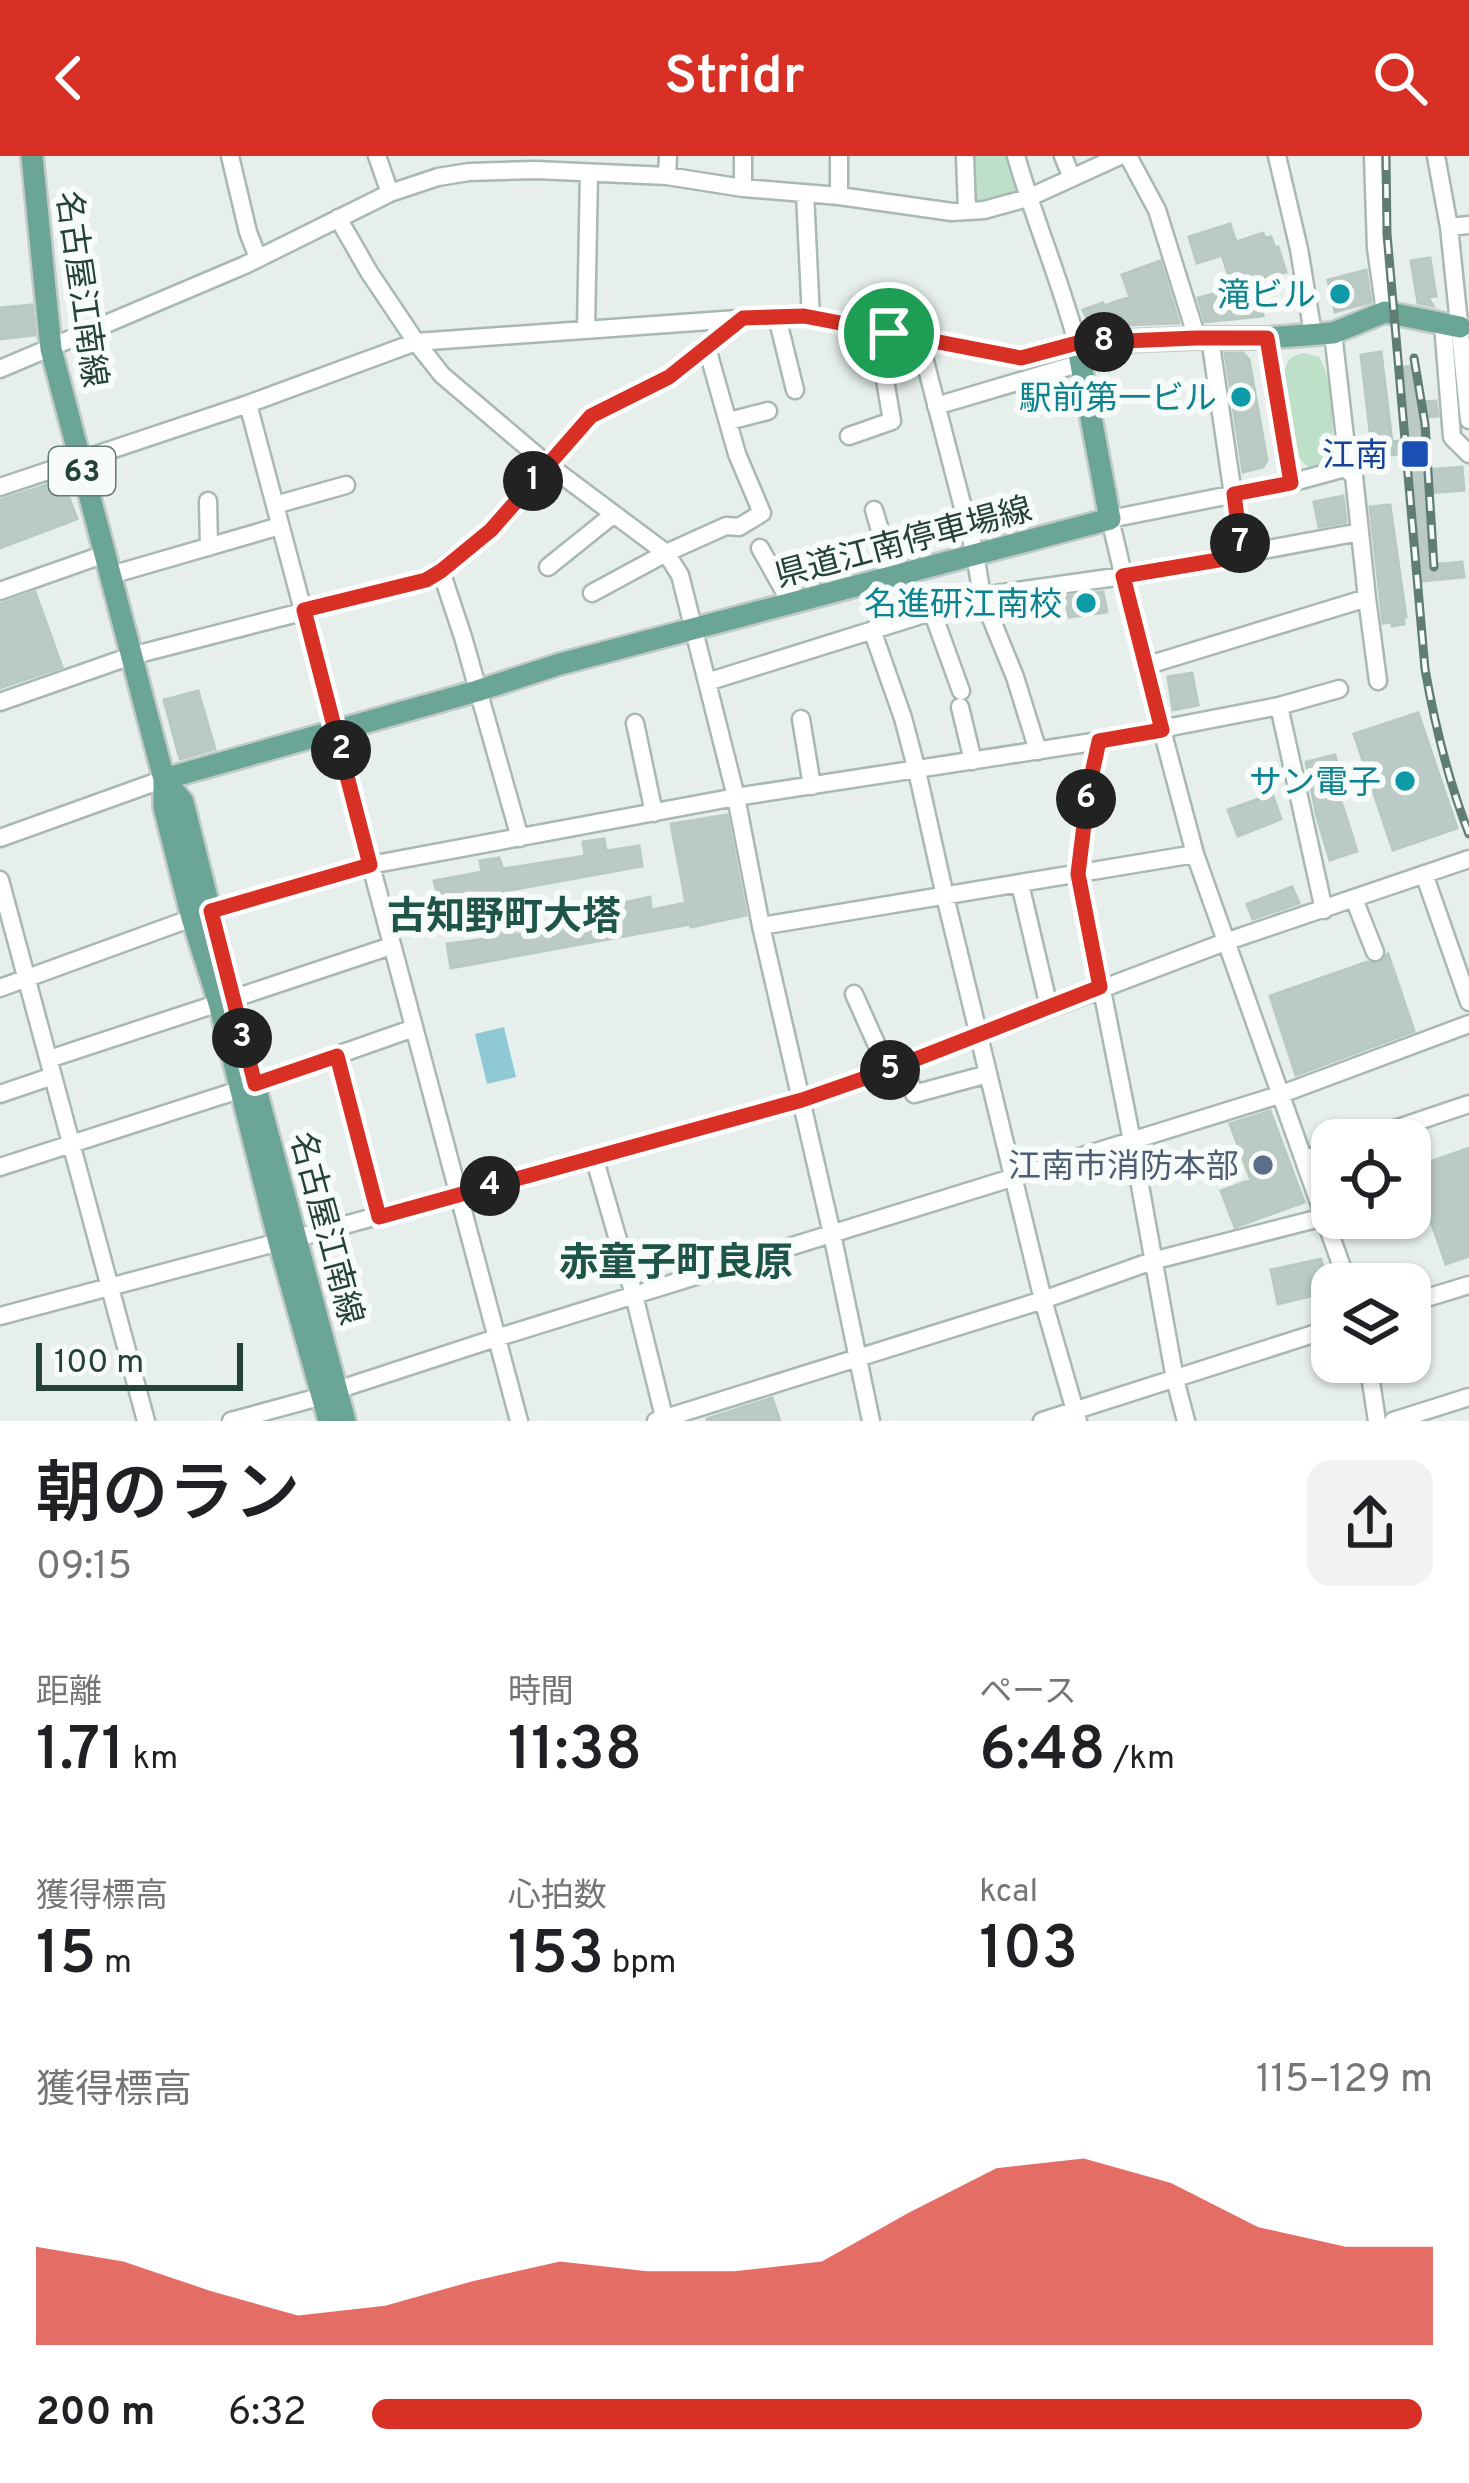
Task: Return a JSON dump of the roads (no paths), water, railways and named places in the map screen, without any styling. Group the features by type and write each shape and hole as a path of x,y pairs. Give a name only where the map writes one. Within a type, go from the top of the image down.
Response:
{"main road":[{"name":"名古屋江南線","path":"32,156 51,349 164,779 164,807 201,915 330,1393 345,1421"},
{"path":"1111,520 1079,353 1203,338 1323,333 1385,312 1458,327"},
{"name":"県道江南停車場線","path":"164,779 478,692 560,664 1111,520"},
{"name":"名古屋江南線","path":"329,1421 330,1393"}],"street":[{"path":"230,156 258,258"},
{"path":"376,156 390,193"},
{"path":"667,176 668,156"},
{"path":"743,156 743,188"},
{"path":"838,156 839,196"},
{"path":"964,156 967,211"},
{"path":"1016,156 1079,353"},
{"path":"1063,156 1072,178"},
{"path":"0,369 258,258 390,193 438,177 524,163 952,212 984,210 1028,198 1124,156 1157,210 1203,338 1242,556"},
{"path":"1277,156 1323,333 1347,455 1345,468"},
{"path":"1373,156 1376,248 1385,312"},
{"path":"1436,156 1449,227 1469,419"},
{"path":"580,167 586,329"},
{"path":"805,194 811,318"},
{"path":"338,218 369,272 442,375 547,464 666,553 680,575 736,797 871,1421"},
{"path":"1449,227 1469,225"},
{"path":"0,487 416,342 777,317 811,318 1021,358 1079,353"},
{"path":"777,317 795,390"},
{"path":"0,702 131,656 426,580 491,530 591,416 669,377 743,318"},
{"path":"1458,327 1452,437 1469,454"},
{"path":"850,436 892,421 883,368 889,333"},
{"path":"919,338 976,554 982,596 1038,751"},
{"path":"1267,338 1291,483"},
{"path":"592,593 666,553 726,526 739,527 762,513 737,454 706,348"},
{"path":"936,406 1079,353"},
{"path":"248,404 519,1421"},
{"path":"729,421 769,411"},
{"path":"1311,1179 1196,854 1144,666 1111,520 1345,468"},
{"path":"1345,468 1354,476 1378,681"},
{"path":"275,506 346,484"},
{"path":"208,501 209,547"},
{"path":"874,511 894,578"},
{"path":"548,567 614,514"},
{"path":"0,591 209,547 280,526"},
{"path":"707,682 982,596 1242,556 1360,532"},
{"path":"760,548 792,605"},
{"path":"441,571 520,838"},
{"path":"1144,666 1367,598"},
{"path":"932,611 961,699 973,761"},
{"path":"872,630 917,771 1043,1300 1077,1416"},
{"path":"0,988 201,915 370,865 736,797 1162,730 1339,689"},
{"path":"1279,706 1324,910"},
{"path":"801,719 812,786"},
{"path":"635,723 654,813"},
{"path":"1099,741 1078,874 1186,1421"},
{"path":"0,838 164,779"},
{"path":"761,926 1196,854"},
{"path":"0,1316 802,1100 1225,941 1469,858"},
{"path":"1424,874 1469,1002"},
{"path":"0,880 146,1421"},
{"path":"1020,884 1048,1007"},
{"path":"1354,898 1375,952"},
{"path":"0,1094 51,1068 225,1001 391,946"},
{"path":"854,994 914,1094 988,1074"},
{"path":"231,1421 1279,1094 1469,1024"},
{"path":"0,1167 414,1028"},
{"path":"337,1056 379,1217"},
{"path":"1424,1119 1469,1104"},
{"path":"593,1156 634,1295 662,1420 1152,1262 1311,1220"},
{"path":"1304,1159 1311,1157"},
{"path":"1431,1297 1469,1285"},
{"path":"1042,1421 1077,1416 1311,1335"},
{"path":"1371,1383 1377,1421"},
{"path":"1393,1421 1469,1397"}],"water":[{"path":"504,1027 516,1077 487,1084 475,1034"}],"railway":[{"path":"1386,156 1387,234 1425,669 1443,753 1469,834"},
{"path":"1414,358 1425,424 1434,567"}],"place":[{"name":"滝ビル","path":"1340,294"},
{"name":"駅前第一ビル","path":"1241,397"},
{"name":"江南","path":"1415,454"},
{"name":"名進研江南校","path":"1086,603"},
{"name":"サン電子","path":"1405,781"},
{"name":"江南市消防本部","path":"1263,1165"}],"district":[{"name":"古知野町大塔","path":"504,915"},
{"name":"赤童子町良原","path":"676,1261"}]}
